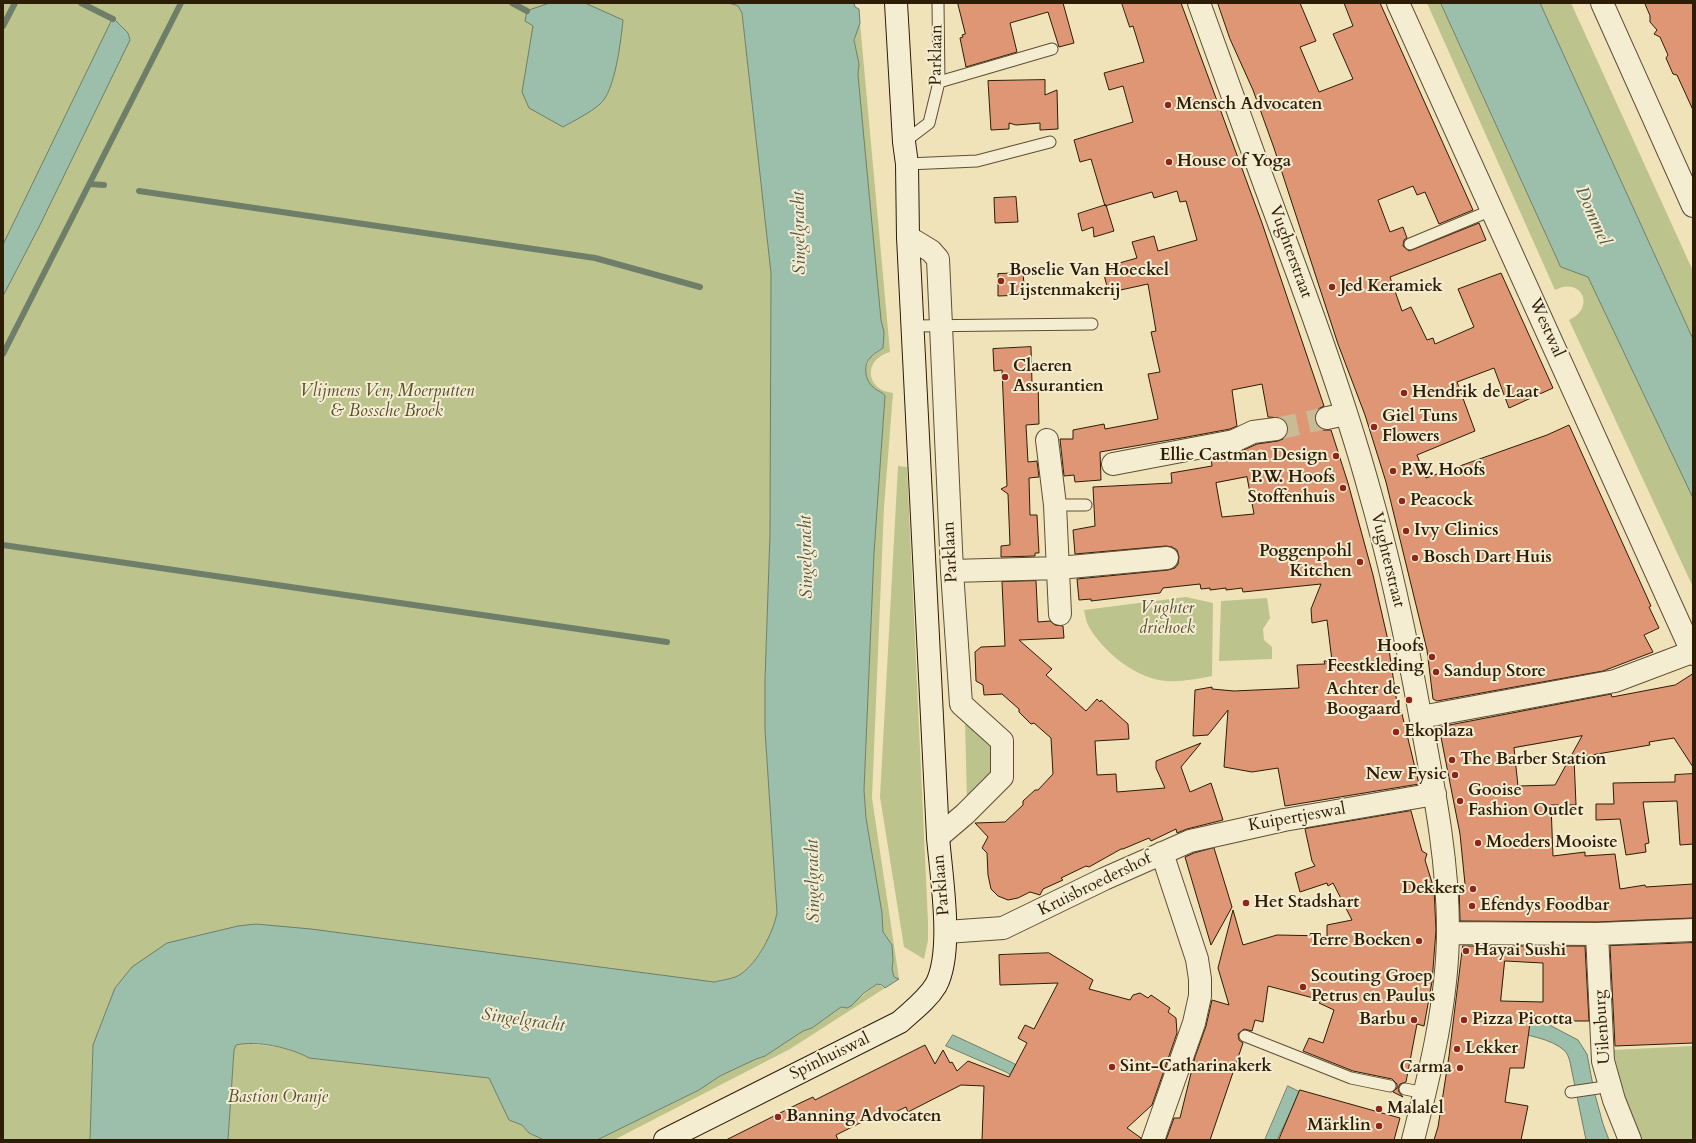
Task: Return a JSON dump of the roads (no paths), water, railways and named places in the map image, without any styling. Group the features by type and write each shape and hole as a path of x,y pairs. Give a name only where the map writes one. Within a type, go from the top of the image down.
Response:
{"street":[{"name":"Parklaan","path":"896,3 904,142 907,164 908,237 938,838 946,932"},
{"name":"Vughterstraat","path":"1199,3 1303,287 1337,416 1382,536 1404,627 1421,717 1444,849 1448,933 1443,1000 1415,1091 1413,1140"},
{"name":"Westwal","path":"1398,3 1692,653"},
{"path":"1602,3 1693,206"},
{"name":"Parklaan","path":"908,237 932,251 938,259 952,571 961,704 1002,741 1002,777 965,814 938,838"},
{"path":"1114,464 1234,442 1253,432 1276,429"},
{"path":"1047,440 1055,504 1060,614"},
{"path":"952,571 1058,568 1167,558"},
{"path":"1421,717 1615,681 1692,653"},
{"name":"Kuipertjeswal","path":"1162,853 1190,841 1234,830 1435,794"},
{"name":"Kruisbroedershof","path":"946,932 1003,928 1162,853 1197,959 1200,979 1200,996 1199,1024 1153,1140"},
{"path":"1448,933 1597,934 1693,930"},
{"name":"Spinhuiswal","path":"665,1140 900,1022 926,999 936,984 943,967 946,932"},
{"name":"Uilenburg","path":"1597,934 1604,1086 1630,1140"}],"lane":[{"name":"Parklaan","path":"904,142 929,123 940,82 938,3"},
{"path":"940,82 1052,49"},
{"path":"907,164 977,161 1050,142"},
{"path":"1410,244 1492,210"},
{"path":"913,326 1092,324"},
{"path":"1055,504 1086,505"},
{"path":"1245,1036 1351,1078 1390,1086"},
{"path":"1571,1092 1604,1086"}],"water":[{"path":"550,3 585,3 623,20 616,65 610,89 605,98 592,110 563,127 529,108 522,92 533,26 525,21 527,11"},
{"name":"Singelgracht","path":"729,3 854,3 855,7 859,9 860,23 854,40 859,64 858,75 881,320 884,332 883,348 870,358 866,365 866,373 870,384 885,396 874,553 864,790 866,818 882,913 883,932 892,945 892,969 894,977 899,979 885,988 882,985 877,984 864,993 851,1006 847,1008 841,1007 812,1028 803,1031 765,1056 720,1076 699,1090 597,1140 544,1140 529,1133 522,1125 509,1120 489,1078 309,1058 284,1048 263,1044 244,1044 236,1045 234,1050 228,1140 90,1140 93,1045 115,988 132,967 167,943 238,926 256,924 311,929 714,982 738,976 747,969 759,955 772,929 777,913 765,730 765,679 770,534 771,273 742,13 738,6"},
{"name":"Dommel","path":"1441,3 1540,3 1693,339 1693,498 1588,277 1561,267"},
{"path":"113,18 128,33 130,40 39,227 3,296 3,245"},
{"path":"1511,1014 1540,1020 1578,1040 1587,1054 1594,1091 1609,1140 1586,1140 1570,1062 1566,1052 1553,1043 1545,1040 1508,1031"},
{"path":"953,1035 1011,1062 1040,1079 1034,1090 1006,1072 946,1046"},
{"path":"1288,1086 1300,1092 1277,1140 1265,1140"}],"waterway":[{"path":"3,26 15,3"},
{"path":"81,3 113,19"},
{"path":"3,354 181,3"},
{"path":"512,3 527,11"},
{"path":"90,184 104,185"},
{"path":"139,191 595,258 700,287"},
{"path":"3,545 667,642"}],"tunnel":[{"path":"1276,429 1327,418"}],"place":[{"name":"Mensch Advocaten","path":"1168,105"},
{"name":"House of Yoga","path":"1169,162"},
{"name":"Boselie Van Hoeckel Lijstenmakerij","path":"1001,281"},
{"name":"Jed Keramiek","path":"1332,287"},
{"name":"Claeren Assurantien","path":"1005,377"},
{"name":"Hendrik de Laat","path":"1404,393"},
{"name":"Giel Tuns Flowers","path":"1374,427"},
{"name":"Ellie Castman Design","path":"1336,456"},
{"name":"P.W. Hoofs","path":"1393,471"},
{"name":"P.W. Hoofs Stoffenhuis","path":"1343,488"},
{"name":"Peacock","path":"1402,501"},
{"name":"Ivy Clinics","path":"1406,531"},
{"name":"Bosch Dart Huis","path":"1415,558"},
{"name":"Poggenpohl Kitchen","path":"1360,562"},
{"name":"Hoofs Feestkleding","path":"1432,657"},
{"name":"Sandup Store","path":"1436,672"},
{"name":"Achter de Boogaard","path":"1409,700"},
{"name":"Ekoplaza","path":"1396,732"},
{"name":"The Barber Station","path":"1452,760"},
{"name":"New Fysic","path":"1455,775"},
{"name":"Gooise Fashion Outlet","path":"1460,801"},
{"name":"Moeders Mooiste","path":"1478,843"},
{"name":"Dekkers","path":"1473,889"},
{"name":"Het Stadshart","path":"1246,903"},
{"name":"Efendys Foodbar","path":"1472,906"},
{"name":"Terre Boeken","path":"1419,941"},
{"name":"Hayai Sushi","path":"1466,951"},
{"name":"Scouting Groep Petrus en Paulus","path":"1303,987"},
{"name":"Barbu","path":"1414,1020"},
{"name":"Pizza Picotta","path":"1464,1020"},
{"name":"Lekker","path":"1457,1049"},
{"name":"Sint-Catharinakerk","path":"1112,1067"},
{"name":"Carma","path":"1460,1068"},
{"name":"Malalel","path":"1379,1109"},
{"name":"Banning Advocaten","path":"778,1117"},
{"name":"Märklin","path":"1379,1126"}],"park label":[{"name":"Vlijmens Ven, Moerputten & Bossche Broek","path":"387,402"},
{"name":"Vughter driehoek","path":"1167,619"},
{"name":"Bastion Oranje","path":"278,1098"}]}
